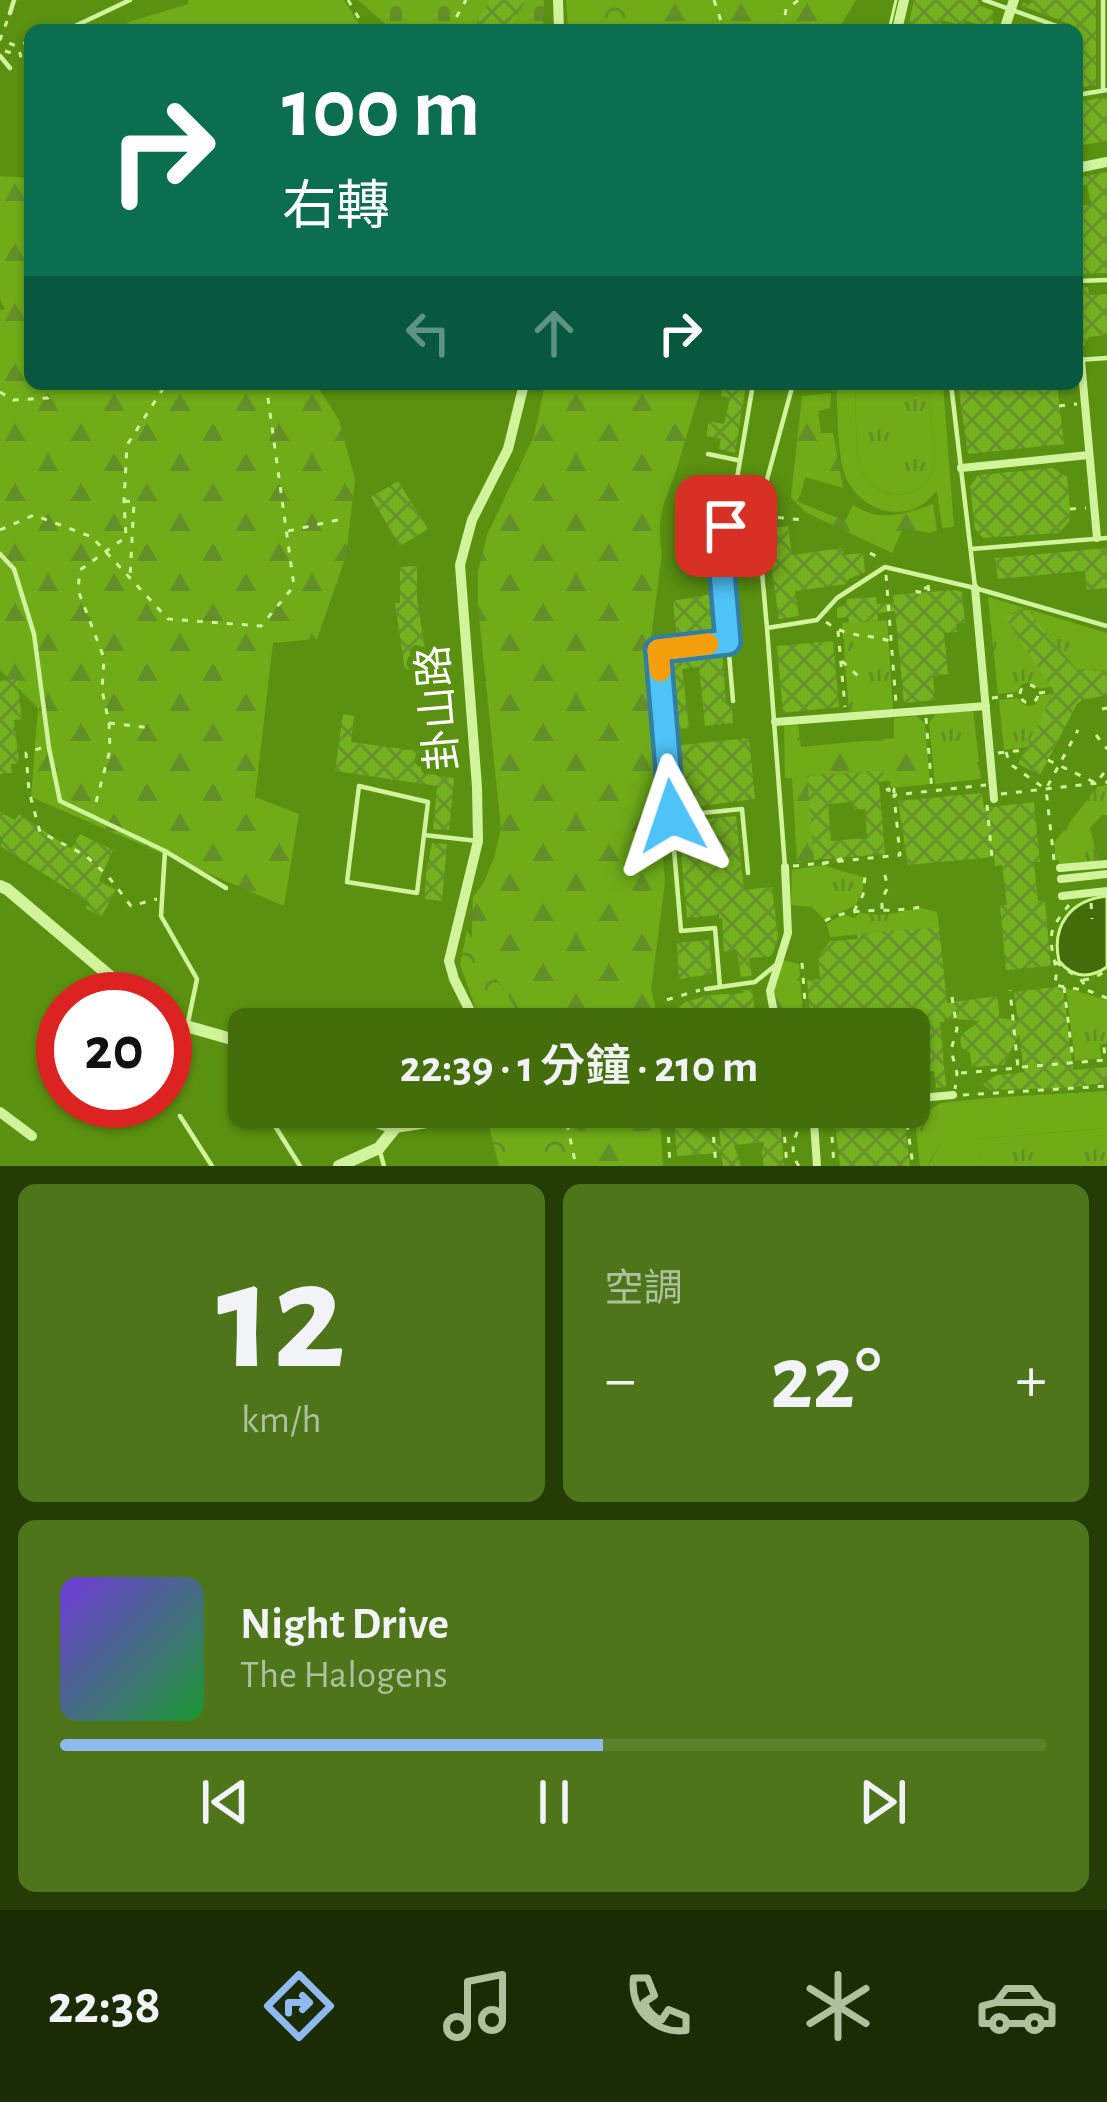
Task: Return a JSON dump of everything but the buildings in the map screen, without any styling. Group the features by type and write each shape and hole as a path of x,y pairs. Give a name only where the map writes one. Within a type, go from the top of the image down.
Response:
{"street":[{"name":"卦山路","path":"468,1008 449,961 478,841 460,566 472,520 508,448 522,390"},
{"path":"1082,390 1094,508 1102,538"},
{"path":"961,468 1089,455"},
{"path":"975,588 994,792"},
{"path":"775,722 985,702"},
{"path":"1061,881 1107,863"},
{"path":"773,1008 770,991 788,928 785,867"},
{"path":"1061,881 1107,877"},
{"path":"1061,881 1107,891"},
{"path":"0,886 104,972"},
{"path":"192,1029 228,1039"},
{"path":"930,1099 953,1095"},
{"path":"0,1112 32,1136"},
{"path":"339,1166 380,1148 394,1128"},
{"path":"814,1128 817,1166"}],"lane":[{"path":"10,13 14,0"},
{"path":"80,24 130,0"},
{"path":"984,0 1013,4 1055,24"},
{"path":"1103,0 1105,90"},
{"path":"0,52 10,68"},
{"path":"734,701 720,549 752,390"},
{"path":"785,867 757,516 791,390"},
{"path":"952,390 975,588"},
{"path":"708,454 740,461"},
{"path":"697,496 760,503"},
{"path":"685,530 726,526"},
{"path":"971,549 1102,538"},
{"path":"0,554 14,569 34,634 60,801 165,851 226,888"},
{"path":"767,628 820,618 838,598 885,564 1107,626"},
{"path":"720,987 715,928 681,931 658,650 728,642"},
{"path":"359,786 428,802 424,835 417,893 347,882 359,786"},
{"path":"672,816 742,809 748,873"},
{"path":"424,835 478,841"},
{"path":"165,851 161,916 197,980 192,1004"},
{"path":"706,989 755,982 779,962"},
{"path":"188,1128 212,1166"},
{"path":"276,1128 299,1166"},
{"path":"380,1148 384,1166"}],"path":[{"path":"784,24 786,10 799,0"},
{"path":"0,52 21,56 16,46 0,40 10,13"},
{"path":"16,46 24,43"},
{"path":"0,392 13,400 48,398 50,390"},
{"path":"96,802 110,750 109,722 102,689 104,658 78,590 80,570 126,537 127,445 162,390"},
{"path":"0,530 34,515 92,537 167,619 261,626 294,586 267,390"},
{"path":"1059,406 1084,404"},
{"path":"124,501 134,502 130,578"},
{"path":"1070,509 1094,508"},
{"path":"757,516 802,520"},
{"path":"287,532 338,520"},
{"path":"885,564 897,712"},
{"path":"820,618 855,637 892,642"},
{"path":"838,631 846,716"},
{"path":"841,660 858,676 863,675"},
{"path":"1030,685 1039,693 1030,704 1020,694 1030,685"},
{"path":"1039,693 1054,691"},
{"path":"985,702 1020,694"},
{"path":"926,710 932,791"},
{"path":"109,722 151,728"},
{"path":"1078,730 1046,789 1068,906 1053,931 1058,974 1054,985 1107,998"},
{"path":"1096,735 1107,749"},
{"path":"49,748 26,753 29,791 40,832 85,855 131,906 161,898"},
{"path":"990,754 1025,750"},
{"path":"1006,752 1011,766 1046,789"},
{"path":"1048,760 1096,783"},
{"path":"1096,783 1107,769"},
{"path":"886,793 994,792 1107,782"},
{"path":"992,857 986,800 994,792"},
{"path":"785,867 900,855 895,795"},
{"path":"882,911 888,887 884,872"},
{"path":"853,913 863,895 865,877"},
{"path":"1090,898 1092,919"},
{"path":"825,921 840,914 920,907"},
{"path":"1055,961 1088,991"},
{"path":"802,963 805,1008"},
{"path":"1082,981 1107,970"},
{"path":"1064,986 1073,1063"},
{"path":"666,1008 666,1000 706,989"},
{"path":"1010,990 1018,1067"},
{"path":"952,997 957,1029 952,1050 957,1073 953,1095 1107,1086"},
{"path":"957,1073 1106,1060 1107,1046"},
{"path":"568,1128 576,1166"},
{"path":"668,1128 670,1166"},
{"path":"713,1128 716,1166"},
{"path":"784,1128 787,1166"},
{"path":"799,1166 793,1146 800,1128"},
{"path":"831,1128 834,1166"},
{"path":"909,1128 913,1166"}],"green space":[{"path":"188,0 344,0 359,24 126,24 188,4"},
{"path":"358,0 544,0 543,24 385,24"},
{"path":"566,0 654,0 657,6 632,24 568,24"},
{"path":"606,0 856,0 842,24 609,24"},
{"path":"0,176 24,178 24,390 320,390 339,420 355,479 346,556 317,639 273,643 255,797 299,814 284,906 31,797 38,708 0,670 0,310 5,309 0,299"},
{"path":"544,390 700,390 661,518 662,552 647,669 665,882 651,990 656,1008 495,1008 471,965 473,897 494,858 501,828 478,607 478,572 487,535 534,436"},
{"path":"836,390 855,390 863,473 884,492 915,490 926,481 934,462 928,390 943,390 954,527 942,528 937,491 923,504 899,512 865,501 849,483 839,441"},
{"path":"855,390 928,390 934,462 926,481 902,494 880,490 863,473"},
{"path":"831,393 830,408 818,411 821,433 833,433 843,488 805,477 799,502 845,521 853,505 883,515 933,504 937,530 903,528 892,553 805,512 791,497 802,396"},
{"path":"988,597 1024,608 1006,618 1053,686 1040,689 1028,682 1017,692 998,694"},
{"path":"1028,609 1107,633 1107,671 1075,669"},
{"path":"887,620 893,709 849,712 842,623"},
{"path":"1054,694 1027,747 1004,750 999,700 1018,698 1031,706 1041,695"},
{"path":"973,710 981,779 935,784 929,723 936,713"},
{"path":"917,716 925,724 930,784 891,788 883,770 808,776 814,860 797,862 792,778 785,778 784,726 798,725 801,747 894,738 894,718"},
{"path":"1107,785 1107,815 1090,828 1098,861 1059,866 1054,843 1097,787"},
{"path":"822,865 863,877 855,906 824,919 812,907 791,905 792,870"},
{"path":"921,908 937,912 939,927 830,937 827,924 840,916"},
{"path":"467,931 515,1008 476,1008 460,964"},
{"path":"783,960 799,964 802,1008 776,1008 774,991"},
{"path":"1066,988 1107,1000 1107,1043 1100,1045 1101,1058 1075,1061"},
{"path":"1107,1091 1107,1128 978,1139 980,1166 928,1166 941,1143 936,1142 934,1122 989,1117 988,1098"},
{"path":"988,1098 990,1117 953,1136 938,1148 928,1166 920,1166 916,1128 930,1128 930,1109 941,1103"},
{"path":"489,1128 577,1128 593,1161 592,1166 499,1166"},
{"path":"577,1128 660,1128 663,1166 579,1166 583,1148"},
{"path":"1107,1128 1107,1166 980,1166 977,1139"}],"shaded area":[{"path":"1107,896 1107,967 1094,974 1076,974 1059,961 1061,926 1083,903"}],"waterway":[{"path":"890,24 896,0"}],"slow traffic":[{"path":"660,671 658,650 708,644"}],"route":[{"path":"672,816 658,650 728,642 720,549 726,526"}]}
